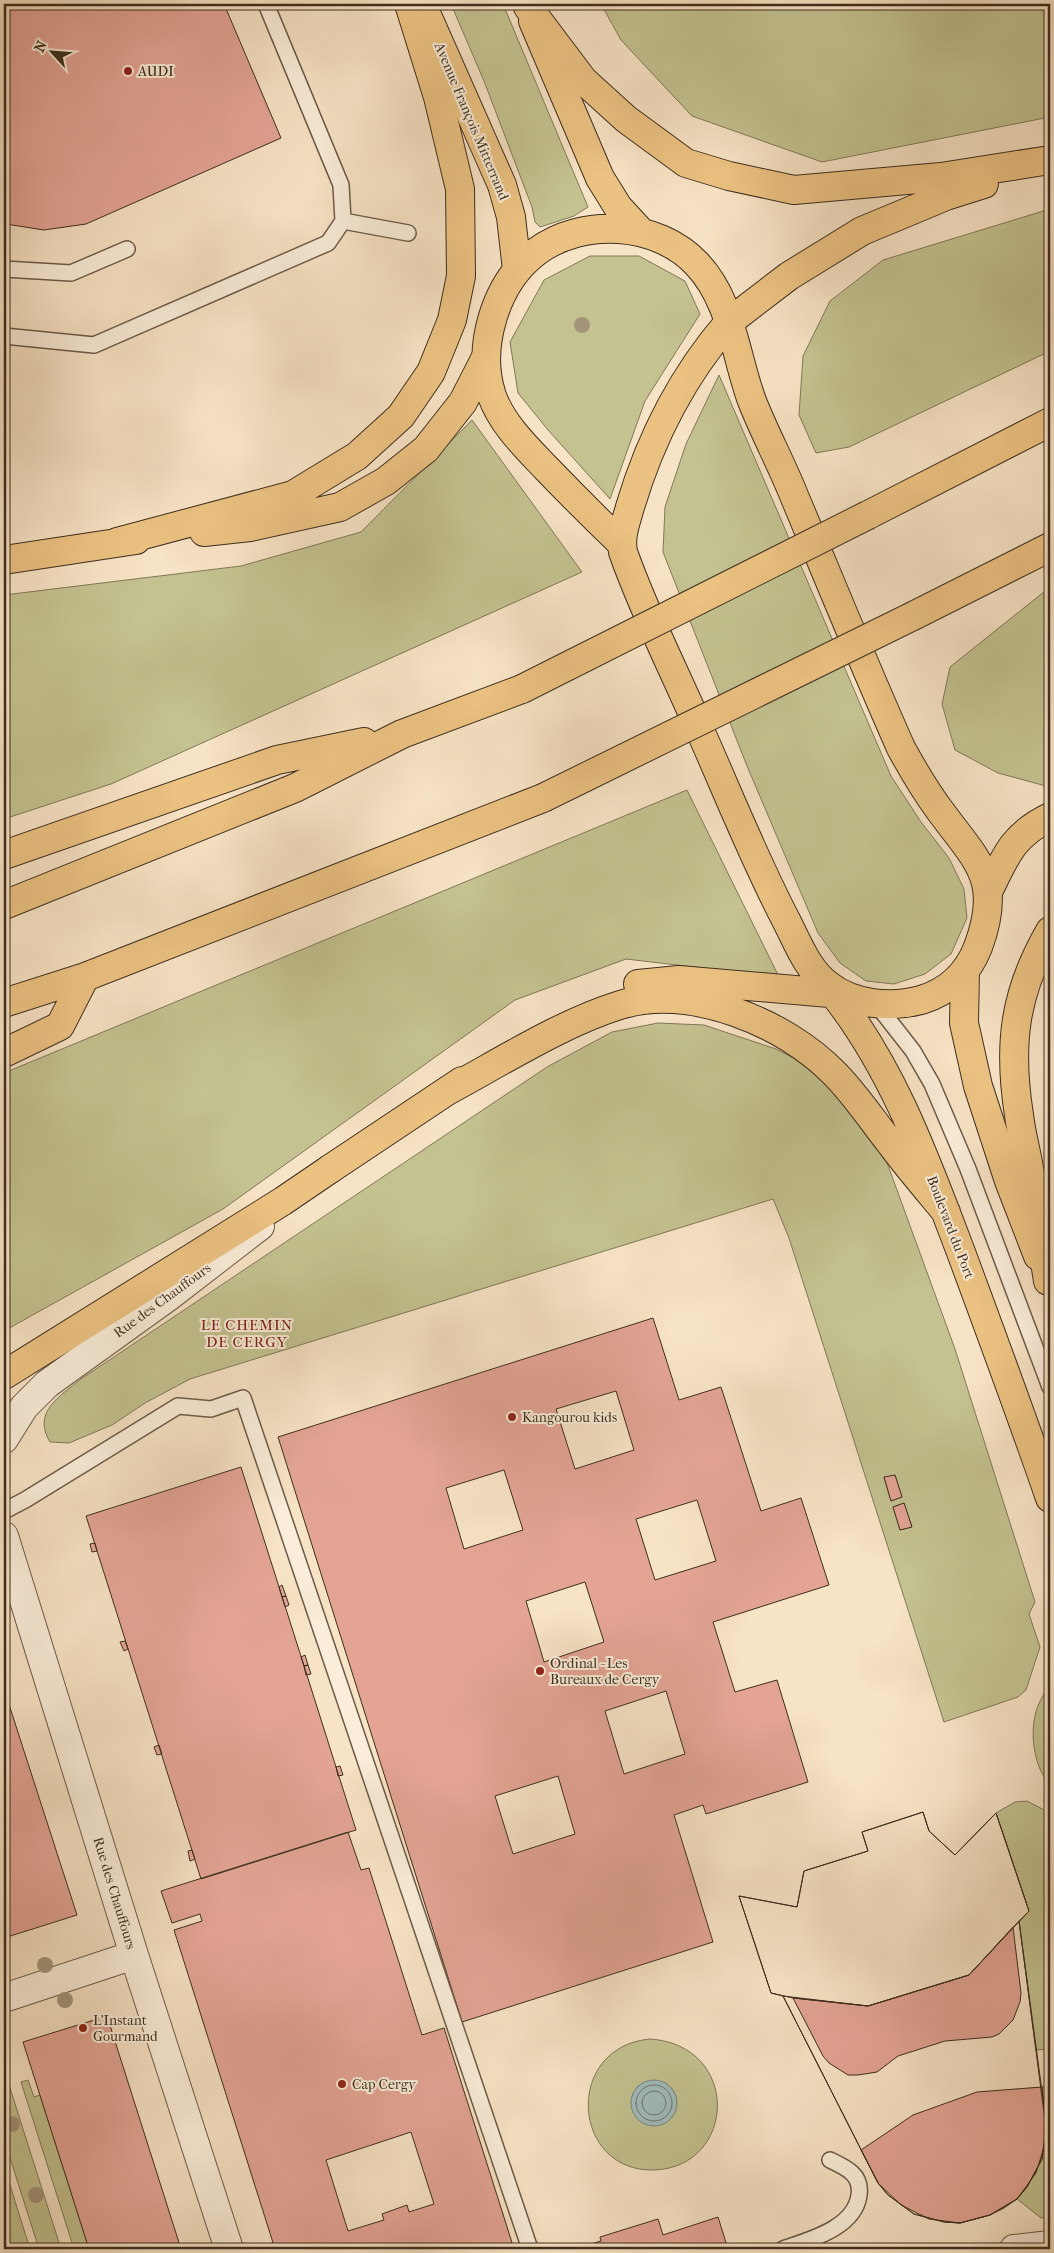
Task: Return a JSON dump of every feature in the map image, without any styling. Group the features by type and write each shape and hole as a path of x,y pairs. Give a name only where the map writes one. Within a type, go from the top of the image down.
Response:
{"main road":[{"path":"117,542 293,495 357,456 401,416 431,372 452,320 461,276 460,190 438,97 409,4"},
{"name":"Avenue François Mitterrand","path":"422,4 502,185 511,217 517,270"},
{"path":"527,6 600,178 618,207 640,232"},
{"path":"527,6 582,80 626,119 686,163 729,176 794,190 941,177 1050,162"},
{"path":"624,552 635,491 662,425 694,368 709,345 729,322 789,276 862,231 946,196 1050,162"},
{"path":"4,560 117,542 250,527 340,507 386,481 426,449 463,402 485,359 498,305 517,270 537,251 574,234 590,230 611,229 640,232 656,237 683,251 710,279 719,295 752,399 901,748 927,793 978,861 985,875 989,890"},
{"path":"485,359 493,398 511,429 624,552"},
{"path":"4,905 295,788 402,734 522,689 1050,422"},
{"path":"4,1003 85,977 543,798 1050,547"},
{"name":"Boulevard du Port","path":"624,552 771,892 805,959 830,987 870,1046 912,1129 946,1212 1016,1400 1050,1498"},
{"path":"4,854 278,760 402,734"},
{"path":"4,1375 275,1206 569,1009 615,989 645,983 679,980 830,987 877,1005 922,1000 952,984 965,972 974,956 981,938 989,890 1009,848 1024,833 1050,817"},
{"path":"1049,1284 1019,1117 1014,1065 1018,1007 1031,969 1050,931"},
{"path":"965,972 964,1022 978,1086 1009,1181 1049,1284"},
{"path":"4,1053 60,1026 85,977"},
{"path":"447,1091 551,1036 594,1015 622,1005 682,1000 724,1008 781,1034 834,1072 946,1212"}],"street":[{"name":"Rue des Chauffours","path":"4,1439 24,1407 47,1384 238,1244 330,1169"},
{"name":"Rue des Chauffours","path":"5,1541 134,1955 229,2249"},
{"path":"4,1998 134,1955"},
{"path":"1014,2249 1050,2246"}],"lane":[{"path":"4,336 94,346 328,243 343,221 341,185 266,4"},
{"path":"343,221 408,233"},
{"path":"4,269 71,273 127,249"},
{"path":"877,1005 913,1051 932,1084 972,1178 1050,1388"},
{"path":"4,1511 178,1406 211,1409 243,1398 530,2249"},
{"path":"783,2249 800,2244 840,2224 849,2218 854,2210 859,2198 860,2187 858,2179 845,2167 830,2160"}],"shaded area":[{"path":"451,4 503,4 588,207 574,216 540,227 535,222 532,207 484,81"},
{"path":"601,4 1050,4 1050,117 822,162 692,116 621,40"},
{"path":"1050,209 1050,351 849,447 816,453 799,415 803,356 830,301 883,260"},
{"path":"590,256 639,256 685,281 700,314 645,401 610,499 548,430 518,393 510,342 544,280"},
{"path":"719,375 891,776 921,822 949,858 964,889 967,918 951,954 925,974 894,984 866,981 840,963 818,933 747,766 663,552 665,507 686,444"},
{"path":"472,420 582,572 111,784 4,819 4,595 241,566 361,532"},
{"path":"1050,587 1050,785 1046,786 998,773 955,750 942,704 950,667"},
{"path":"687,790 779,977 626,959 515,1000 223,1209 4,1331 4,1073"},
{"path":"658,1023 704,1025 776,1049 809,1066 841,1100 886,1160 955,1349 1035,1602 1029,1614 1040,1647 1026,1690 1018,1697 944,1722 789,1238 773,1199 190,1379 145,1403 112,1425 69,1443 50,1442 45,1431 44,1422 46,1414 64,1392 81,1379 547,1067 612,1032","holes":["895,1475 902,1497 891,1501 884,1478","904,1503 912,1527 900,1530 893,1507"]},
{"path":"1050,1684 1050,1785 1037,1762 1033,1733 1037,1707"},
{"path":"1027,1801 1050,1813 1050,2049 1036,2050 1019,1921 1029,1911 996,1813 1015,1802"},
{"path":"650,2039 680,2046 701,2061 713,2082 717,2105 713,2128 702,2149 682,2163 655,2170 627,2166 607,2152 594,2132 588,2109 591,2085 602,2063 622,2047","holes":["638,2086 672,2089 676,2106 673,2115 667,2122 632,2095"]},
{"path":"4,2069 61,2249 39,2249 4,2139"},
{"path":"28,2080 34,2097 40,2095 89,2249 74,2249 21,2082"},
{"path":"1050,2080 1050,2217 1041,2218 1017,2199 1036,2172 1041,2159 1045,2133 1042,2087"},
{"path":"4,2166 30,2249 4,2249"}],"water":[{"path":"649,2080 659,2080 673,2090 677,2103 673,2116 667,2122 659,2126 649,2126 635,2116 631,2108 631,2098 641,2084"}],"building":[{"name":"AUDI","path":"4,4 224,4 281,138 86,224 44,230 6,224 4,223"},
{"name":"Ordinal - Les Bureaux de Cergy","path":"653,1318 679,1400 721,1387 761,1511 801,1498 829,1585 713,1622 735,1692 777,1680 808,1782 706,1814 703,1805 674,1815 713,1942 462,2022 278,1437","holes":["616,1391 634,1450 575,1469 556,1409","504,1470 523,1530 464,1549 446,1488","697,1500 716,1561 655,1580 636,1519","585,1582 604,1642 544,1662 526,1601","666,1691 685,1754 624,1774 605,1711","558,1776 575,1834 513,1854 495,1796"]},
{"path":"241,1467 356,1830 201,1879 86,1516"},
{"path":"895,1475 902,1497 891,1501 884,1477"},
{"path":"904,1503 912,1527 900,1530 893,1507"},
{"path":"95,1543 97,1551 92,1552 90,1544"},
{"path":"282,1585 286,1596 282,1597 279,1587"},
{"path":"286,1596 289,1605 285,1607 282,1597"},
{"path":"125,1641 128,1649 124,1651 120,1642"},
{"path":"305,1655 308,1665 304,1666 301,1657"},
{"path":"308,1665 311,1674 306,1675 304,1666"},
{"path":"4,1689 77,1915 4,1938"},
{"path":"159,1745 162,1754 157,1755 154,1747"},
{"path":"340,1766 343,1775 338,1776 336,1767"},
{"path":"923,1812 929,1831 955,1855 996,1813 1029,1911 969,1975 868,2006 793,1998 771,1993 739,1896 797,1907 804,1871 868,1851 862,1832"},
{"path":"923,1812 929,1831 955,1855 996,1813 1029,1911 1019,1921 1045,2113 1045,2144 1036,2173 1017,2199 990,2215 960,2223 944,2222 914,2214 888,2195 878,2183 783,1996 771,1993 739,1896 797,1907 804,1871 868,1851 862,1832"},
{"name":"Cap Cergy","path":"348,1832 361,1870 369,1868 422,2035 444,2028 514,2249 275,2249 174,1930 202,1921 200,1914 172,1923 161,1891","holes":["411,2132 434,2204 409,2212 407,2205 382,2214 384,2220 348,2231 326,2160"]},
{"path":"192,1850 195,1859 190,1861 188,1851"},
{"path":"1019,1921 1046,2128 1042,2159 1027,2187 1017,2199 1004,2208 990,2215 960,2223 929,2219 901,2205 878,2183 783,1996 868,2006 969,1975"},
{"path":"1013,1927 1021,1993 1020,2002 1013,2020 999,2034 992,2037 945,2041 898,2056 877,2072 848,2075 829,2063 823,2056 793,1998 868,2006 969,1975"},
{"path":"107,2016 181,2249 89,2249 23,2042"},
{"path":"1042,2087 1046,2128 1042,2159 1027,2187 1017,2199 990,2215 960,2223 944,2222 914,2214 888,2195 878,2183 861,2150 913,2115 977,2092"},
{"path":"718,2217 728,2249 574,2249 601,2241 600,2237 658,2219 663,2235"}],"place":[{"name":"AUDI","path":"128,71"},
{"name":"Kangourou kids","path":"512,1417"},
{"name":"Ordinal - Les Bureaux de Cergy","path":"540,1671"},
{"name":"L'Instant Gourmand","path":"83,2028"},
{"name":"Cap Cergy","path":"342,2084"}],"district":[{"name":"LE CHEMIN DE CERGY","path":"247,1334"}]}
